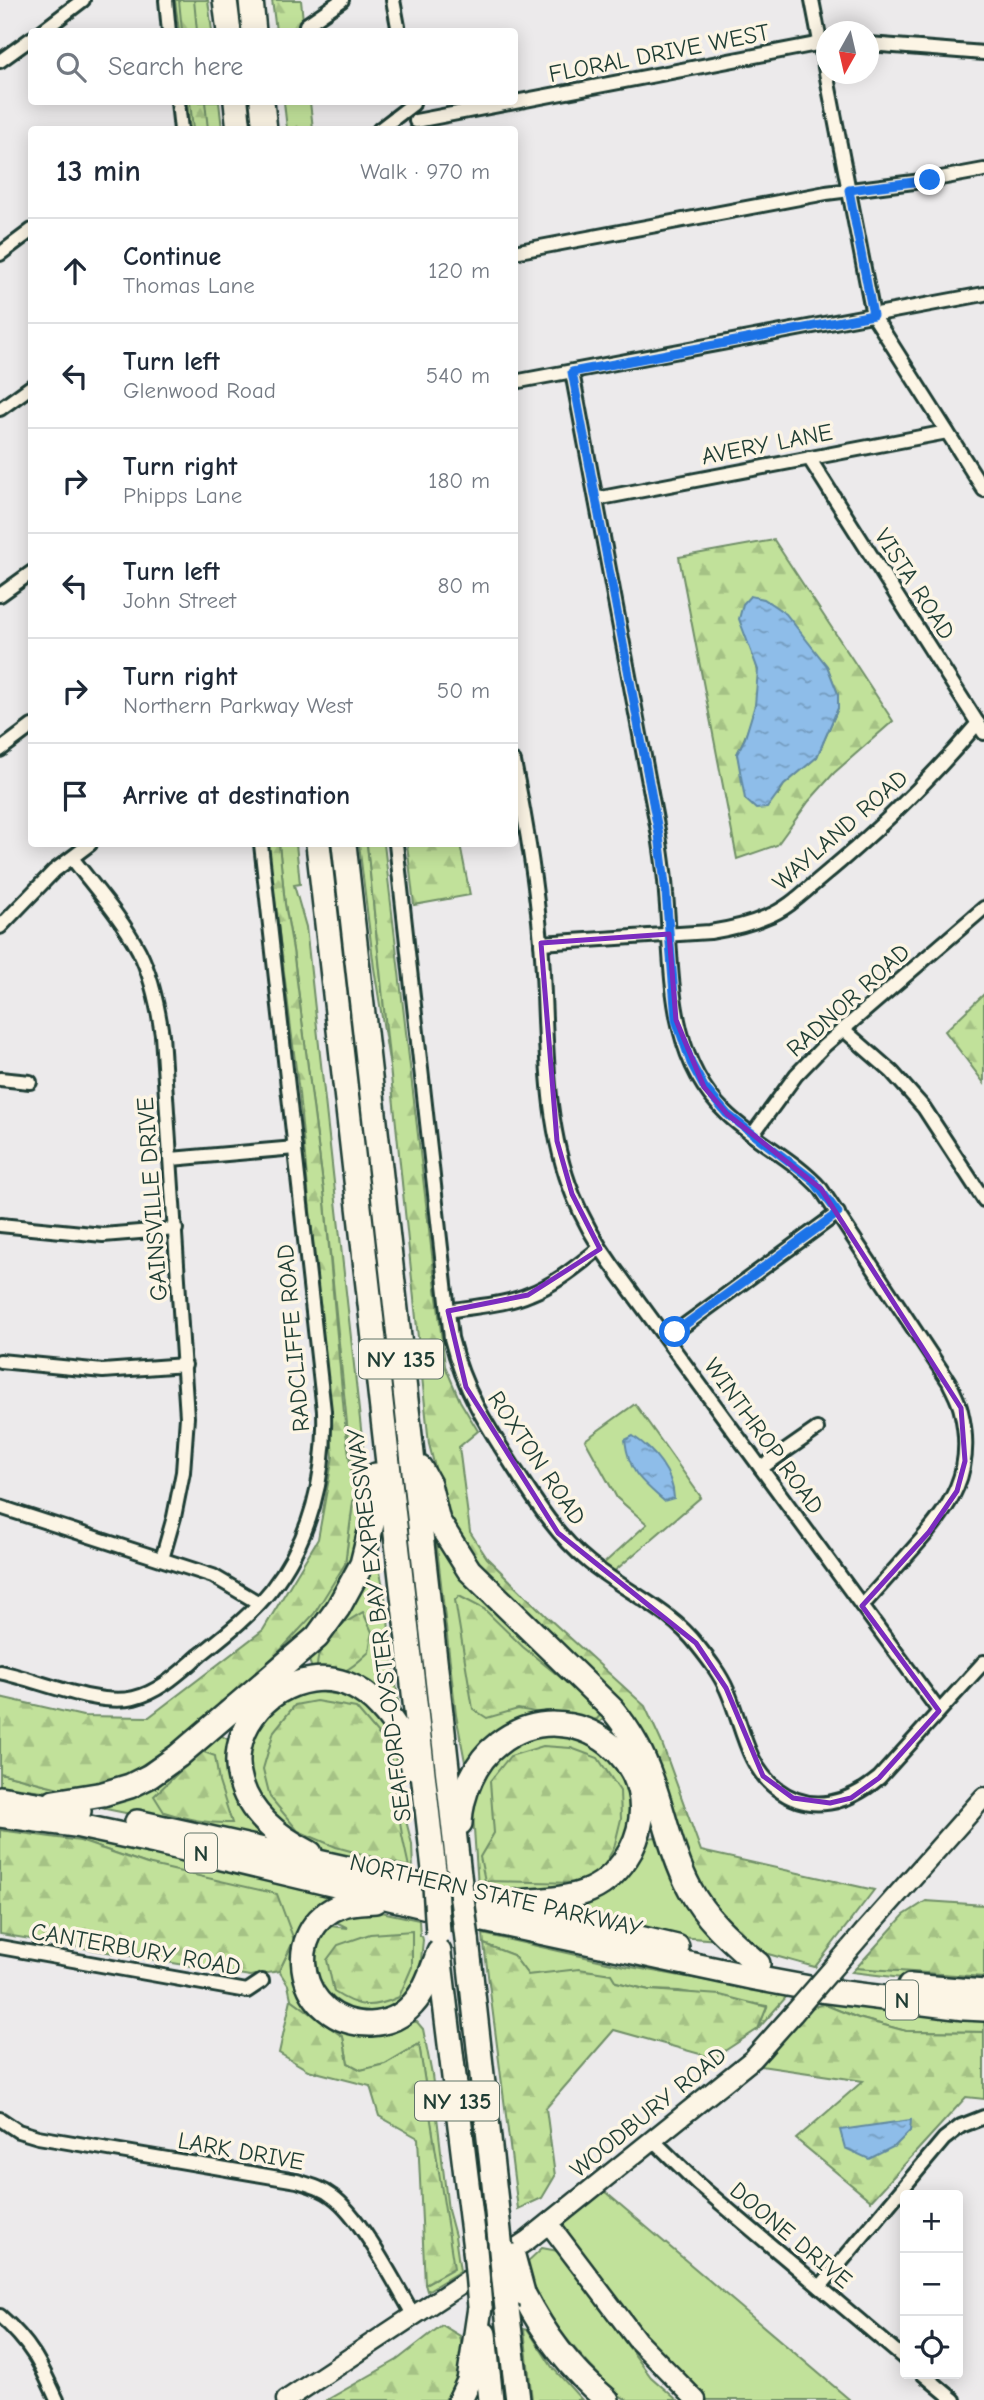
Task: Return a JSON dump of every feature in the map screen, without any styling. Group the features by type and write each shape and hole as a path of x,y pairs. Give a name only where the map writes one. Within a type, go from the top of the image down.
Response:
{"highway":[{"path":"225,0 228,28"},
{"path":"251,0 254,28"},
{"path":"236,105 239,126"},
{"path":"262,105 265,126"},
{"name":"SEAFORD-OYSTER BAY EXPRESSWAY","path":"318,847 434,1870 438,1943 491,2400"},
{"name":"SEAFORD-OYSTER BAY EXPRESSWAY","path":"344,847 481,2067 500,2199 511,2246 515,2301"},
{"path":"41,1804 103,1794 130,1786 150,1776 188,1748 317,1637 338,1608 362,1564 375,1512 376,1477 384,1437"},
{"path":"411,1451 429,1484 439,1521 469,1570 612,1709 626,1727 644,1761 678,1863 691,1891 723,1933 758,1964"},
{"path":"345,1868 297,1847 273,1830 250,1806 239,1774 237,1759 242,1735 252,1716 265,1700 283,1689 303,1682 322,1680 347,1684 373,1699 386,1713 411,1755 434,1870"},
{"path":"459,1875 460,1812 475,1771 493,1748 514,1732 549,1723 563,1723 598,1735 614,1746 626,1761 638,1788 641,1818 636,1841 626,1859 612,1876 590,1890 553,1899 497,1903"},
{"name":"NORTHERN STATE PARKWAY","path":"0,1798 158,1826 758,1964 868,1981 984,1992"},
{"name":"NORTHERN STATE PARKWAY","path":"0,1815 75,1825 155,1842 569,1939 755,1978 820,1990 984,2009"},
{"path":"400,1899 342,1905 324,1916 316,1925 303,1958 305,1978 326,2010 348,2022 379,2024 402,2014 414,2004 438,1943"},
{"path":"515,2301 518,2400"},
{"path":"515,2301 540,2326 561,2356 582,2379 607,2400"},
{"path":"460,2400 469,2381 480,2307"}],"main road":[{"name":"WOODBURY ROAD","path":"286,2400 528,2240 753,2059 984,1797"},
{"path":"549,2224 638,2340 696,2400"}],"street":[{"path":"46,28 83,0"},
{"path":"166,0 169,28"},
{"path":"306,25 342,0"},
{"path":"394,0 398,28"},
{"path":"812,0 818,21"},
{"path":"0,61 28,41"},
{"name":"FLORAL DRIVE WEST","path":"518,104 816,43"},
{"path":"879,45 984,53"},
{"path":"830,84 873,315 984,490"},
{"path":"178,105 180,125"},
{"path":"384,126 410,105"},
{"path":"413,105 417,125"},
{"name":"FLORAL DRIVE WEST","path":"417,125 515,105"},
{"path":"518,251 812,195 930,180 984,170"},
{"path":"0,254 28,233"},
{"path":"518,381 984,294"},
{"path":"572,372 659,835 676,1020 691,1063 719,1107 812,1179 838,1213 948,1382 961,1408 965,1461 962,1477 946,1510 862,1605"},
{"path":"0,409 28,389"},
{"name":"AVERY LANE","path":"596,499 947,432"},
{"name":"VISTA ROAD","path":"809,458 981,728"},
{"path":"0,595 28,575"},
{"name":"WAYLAND ROAD","path":"541,943 731,929 767,917 785,907 846,857 912,797 981,728"},
{"path":"0,750 28,729"},
{"name":"WINTHROP ROAD","path":"518,783 533,860 550,1089 557,1141 572,1194 600,1248 939,1711"},
{"path":"0,927 47,878 86,847"},
{"name":"RADCLIFFE ROAD","path":"0,1672 99,1699 134,1699 147,1694 170,1680 235,1627 258,1604 284,1572 302,1537 318,1491 322,1469 324,1411 261,847"},
{"name":"ROXTON ROAD","path":"396,847 451,1338 466,1387 483,1420 541,1510 558,1533 586,1560 664,1613 696,1643 726,1688 753,1760 763,1776 777,1789 793,1798 830,1804 862,1792 879,1778 984,1662"},
{"name":"GAINSVILLE DRIVE","path":"72,858 124,926 140,953 152,984 162,1035 187,1417 183,1472 162,1559"},
{"name":"RADNOR ROAD","path":"753,1134 796,1075 984,908"},
{"path":"844,1030 892,1072 924,1108 984,1200"},
{"path":"0,1079 30,1082"},
{"path":"171,1159 295,1148"},
{"path":"667,1338 838,1213"},
{"path":"0,1224 103,1235 176,1229"},
{"path":"448,1311 509,1301 528,1295 560,1278 600,1248"},
{"path":"0,1361 103,1371 185,1365"},
{"path":"761,1468 817,1429"},
{"path":"0,1507 213,1576 258,1604"},
{"name":"CANTERBURY ROAD","path":"0,1947 247,1991 262,1981"},
{"path":"820,2287 944,2139 961,2126 984,2117"},
{"name":"LARK DRIVE","path":"0,2119 18,2131 38,2137 297,2182 318,2188 334,2197 354,2218 414,2316"},
{"name":"DOONE DRIVE","path":"653,2140 698,2184 900,2354"},
{"path":"0,2316 21,2334 36,2354 57,2400"},
{"path":"929,2379 954,2400"}],"highlighted area":[{"path":"669,934 676,1020 704,1087 727,1114 821,1189 961,1408 965,1461 957,1491 929,1532 862,1606 939,1711 879,1778 851,1798 830,1803 793,1798 763,1776 726,1688 696,1643 558,1533 466,1387 448,1311 528,1295 600,1249 572,1194 557,1141 541,943"}],"green space":[{"path":"175,0 208,0 212,28 179,28"},
{"path":"179,0 194,0 197,28 182,28"},
{"path":"272,0 301,0 304,28 276,28"},
{"path":"187,105 219,105 222,126 190,126"},
{"path":"190,105 205,105 208,126 193,126"},
{"path":"284,105 310,105 313,126 287,126"},
{"path":"774,540 893,721 834,773 809,801 777,845 737,859 679,557","holes":["746,635 815,652 827,666 838,694 838,708 817,757 784,785 778,795 742,774 737,754 750,723 758,688 756,663"]},
{"path":"268,847 279,847 324,1192 354,1494 345,1564 314,1614 276,1655 176,1743 108,1787 79,1793 0,1773 0,1697 83,1716 149,1717 263,1630 318,1539 333,1456 299,1093"},
{"path":"279,847 296,847 300,884 294,885 306,927 363,1447 365,1511 359,1554 329,1612 149,1771 108,1787 177,1743 345,1564 354,1494 324,1192"},
{"path":"359,847 367,847 390,1067 374,968"},
{"path":"367,847 384,847 445,1366 460,1401 478,1431 459,1447 470,1532 487,1558 645,1706 661,1741 701,1851 874,1890 815,1967 768,1954 735,1934 704,1900 645,1744 494,1582 449,1522 429,1444"},
{"path":"407,847 461,847 470,895 414,905"},
{"path":"984,994 984,1083 945,1031"},
{"path":"635,1404 701,1497 611,1574 600,1567 647,1524 617,1498 585,1440"},
{"path":"439,1538 608,1715 595,1726 565,1717 467,1772 456,1715 436,1539"},
{"path":"375,1547 385,1597 400,1716 315,1676 308,1658"},
{"path":"459,1596 484,1609 523,1647 603,1712 597,1719 581,1720 518,1709 487,1718 473,1709 455,1600"},
{"path":"363,1612 372,1632 369,1652 339,1673 317,1667 321,1648 326,1640 339,1627"},
{"path":"312,1691 348,1696 374,1713 394,1750 412,1844 413,1871 324,1851 302,1843 268,1819 252,1788 246,1759 256,1731 277,1703"},
{"path":"316,1701 356,1708 389,1747 409,1867 336,1847 298,1831 270,1797 263,1769 274,1731 295,1705"},
{"path":"217,1733 232,1742 236,1790 244,1809 263,1830 259,1836 204,1829 96,1807 98,1800"},
{"path":"558,1734 591,1742 619,1768 630,1804 627,1838 615,1859 596,1877 558,1890 512,1893 478,1887 473,1814 480,1782 499,1753 527,1739"},
{"path":"543,1746 571,1748 598,1758 620,1791 621,1819 614,1848 601,1871 577,1883 485,1881 480,1857 494,1833 490,1781 510,1756"},
{"path":"201,1751 215,1756 219,1782 232,1823 214,1823 164,1812 154,1796"},
{"path":"0,1773 79,1793 0,1786"},
{"path":"0,1830 80,1841 147,1864 277,1894 294,1940 279,1971 250,1976 0,1934"},
{"path":"662,1836 721,1940 678,1937 533,1905 574,1903 643,1839"},
{"path":"93,1838 349,1898 301,1933 317,2013 417,2022 423,2029 432,2075 448,2210 460,2271 427,2291 425,2284 453,2268 419,2044 385,2064 361,2070 348,2063 343,2037 291,1999 288,1985 279,1971 294,1940 147,1864 80,1841"},
{"path":"926,1901 984,1905 984,1977 856,1968 904,1915"},
{"path":"372,1910 419,1920 420,1936 423,1940 422,1954 417,1980 408,1996 380,2014 361,2015 344,2010 329,2000 319,1985 315,1967 318,1947 330,1926 348,1928 334,1921 349,1914"},
{"path":"412,1931 412,1967 399,1997 381,2004 365,2005 350,2001 334,1992 327,1960 338,1945 370,1934"},
{"path":"483,1934 625,1966 788,1995 758,2029 767,2006 679,1991 649,1990 616,1982 528,1975 513,1955 484,1944"},
{"path":"484,1944 513,1955 528,1975 579,1969 611,1974 616,1982 649,1990 720,1995 767,2007 758,2029 714,2058 614,2030 546,2108 555,2176 542,2198 518,2209"},
{"path":"856,1968 984,1977 984,1986 852,1972"},
{"path":"291,1999 343,2037 348,2063 361,2070 385,2064 419,2044 454,2268 425,2284 418,2138 379,2116 370,2086 308,2070 279,2053"},
{"path":"827,2000 984,2016 984,2032 906,2031 858,2018 823,2004"},
{"path":"823,2004 858,2018 906,2031 984,2032 984,2099 966,2097 871,2201 796,2139 863,2081 747,2064 794,2013"},
{"path":"597,2185 850,2400 704,2400 590,2277 549,2224"},
{"path":"542,2248 558,2251 651,2377 677,2400 625,2399 580,2355 546,2310 530,2278 526,2263"},
{"path":"442,2325 460,2336 462,2345 459,2369 445,2400 327,2400 397,2360"},
{"path":"524,2329 528,2330 552,2367 582,2400 532,2400"}],"water":[{"path":"750,596 764,599 786,614 827,666 838,694 838,708 817,757 784,785 767,808 756,809 745,799 737,754 755,705 758,670 739,619 743,604"},
{"path":"633,1436 661,1462 670,1479 674,1498 664,1501 637,1475 629,1460 625,1440"},
{"path":"911,2120 910,2131 895,2146 869,2159 845,2148 840,2130"}],"route":[{"path":"675,1332 838,1213 812,1179 719,1107 691,1063 676,1020 659,835 572,372 873,315 849,190 930,180"}]}
